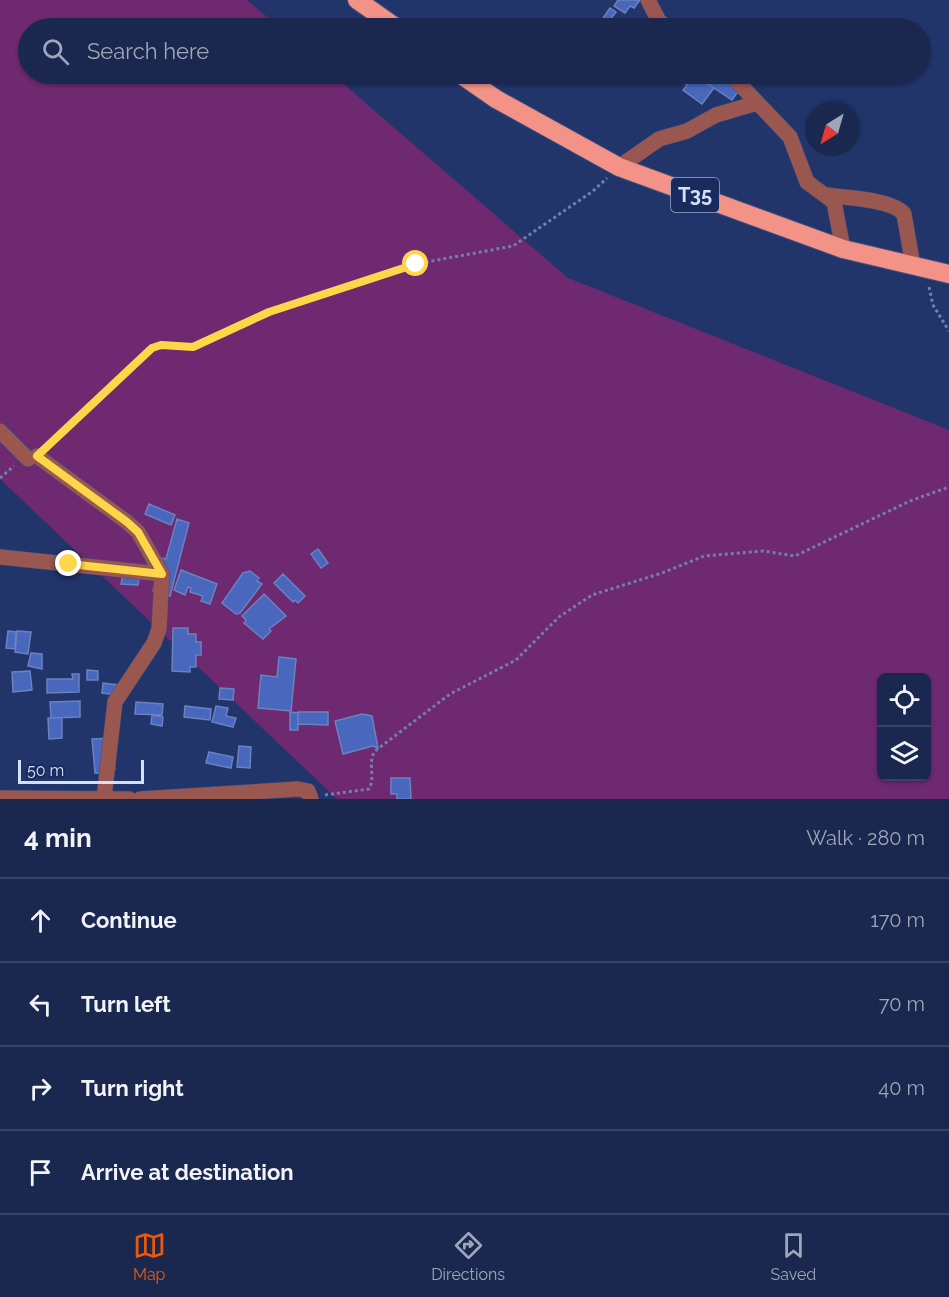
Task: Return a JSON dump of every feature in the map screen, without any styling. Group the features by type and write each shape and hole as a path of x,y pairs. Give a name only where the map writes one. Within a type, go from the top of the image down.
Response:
{"highway":[{"path":"357,0 383,18"},
{"name":"T35","path":"474,84 496,99 619,167 843,249 949,274"}],"street":[{"path":"648,0 657,18"},
{"path":"739,84 790,137 807,182 836,205 843,249"},
{"path":"619,167 659,139 687,131 716,115 757,104"},
{"path":"825,195 889,204 899,209 904,214 920,267"},
{"path":"0,431 33,458 127,522 138,532 162,574 157,637 120,693 114,708 104,798"},
{"path":"0,557 162,574"},
{"path":"140,799 298,789 308,791 311,798"},
{"path":"0,798 129,799"}],"path":[{"path":"0,478 21,461 33,458 157,346 193,347 269,312 416,264 513,246 593,191 619,167"},
{"path":"920,267 933,305 949,331"},
{"path":"311,798 369,789 372,782 371,758 375,751 450,694 516,660 559,617 583,599 704,556 763,552 789,555 805,553 910,501 949,487"}],"shaded area":[{"path":"0,0 247,0 268,18 18,18 18,84 344,84 568,278 949,430 949,799 337,799 0,479"}],"building":[{"path":"618,0 640,0 634,8 630,6 625,13 614,6"},
{"path":"610,8 616,12 612,18 603,18"},
{"path":"686,84 708,84 714,88 702,104 683,90"},
{"path":"708,84 744,84 732,100"},
{"path":"149,504 175,515 171,525 145,514"},
{"path":"177,519 189,523 170,596 153,591 161,558 166,559"},
{"path":"318,549 328,563 321,568 311,554"},
{"path":"181,570 217,584 210,604 201,601 203,596 190,592 191,588 188,587 185,595 174,590"},
{"path":"250,571 259,578 257,581 262,584 240,613 236,614 222,603 243,573"},
{"path":"283,574 305,596 298,603 295,600 293,602 274,583"},
{"path":"123,575 139,578 138,585 121,584"},
{"path":"264,594 286,616 269,629 271,631 263,639 244,623 246,620 242,616"},
{"path":"173,628 188,628 188,634 196,634 196,642 201,642 201,655 196,655 196,667 190,667 190,672 172,671"},
{"path":"8,631 16,632 15,649 6,648"},
{"path":"17,631 31,632 28,654 15,652"},
{"path":"31,653 42,654 42,669 28,666"},
{"path":"279,657 296,659 291,711 258,708 261,675 277,677"},
{"path":"87,670 98,671 98,680 87,680"},
{"path":"30,671 32,690 13,692 12,672"},
{"path":"72,674 79,674 79,692 47,693 47,679 73,679"},
{"path":"103,683 126,686 125,696 102,693"},
{"path":"220,688 234,689 233,700 219,699"},
{"path":"80,701 80,717 51,718 50,702"},
{"path":"136,702 163,704 162,715 135,714"},
{"path":"185,706 211,709 210,720 184,717"},
{"path":"216,706 228,708 226,716 236,718 233,727 212,722"},
{"path":"290,712 298,713 298,730 290,730"},
{"path":"298,712 328,712 328,725 298,724"},
{"path":"362,714 372,716 378,748 373,746 343,754 335,721"},
{"path":"152,715 163,717 162,726 151,724"},
{"path":"48,718 62,718 62,738 49,739"},
{"path":"114,738 115,769 109,774 95,773 92,739"},
{"path":"239,746 251,747 250,768 237,767"},
{"path":"209,752 233,757 231,768 206,763"},
{"path":"391,778 410,778 411,799 397,799 397,794 391,794"}],"route":[{"path":"69,564 162,574 138,532 37,456 152,348 161,345 193,347 269,312 380,278 416,264"}]}
